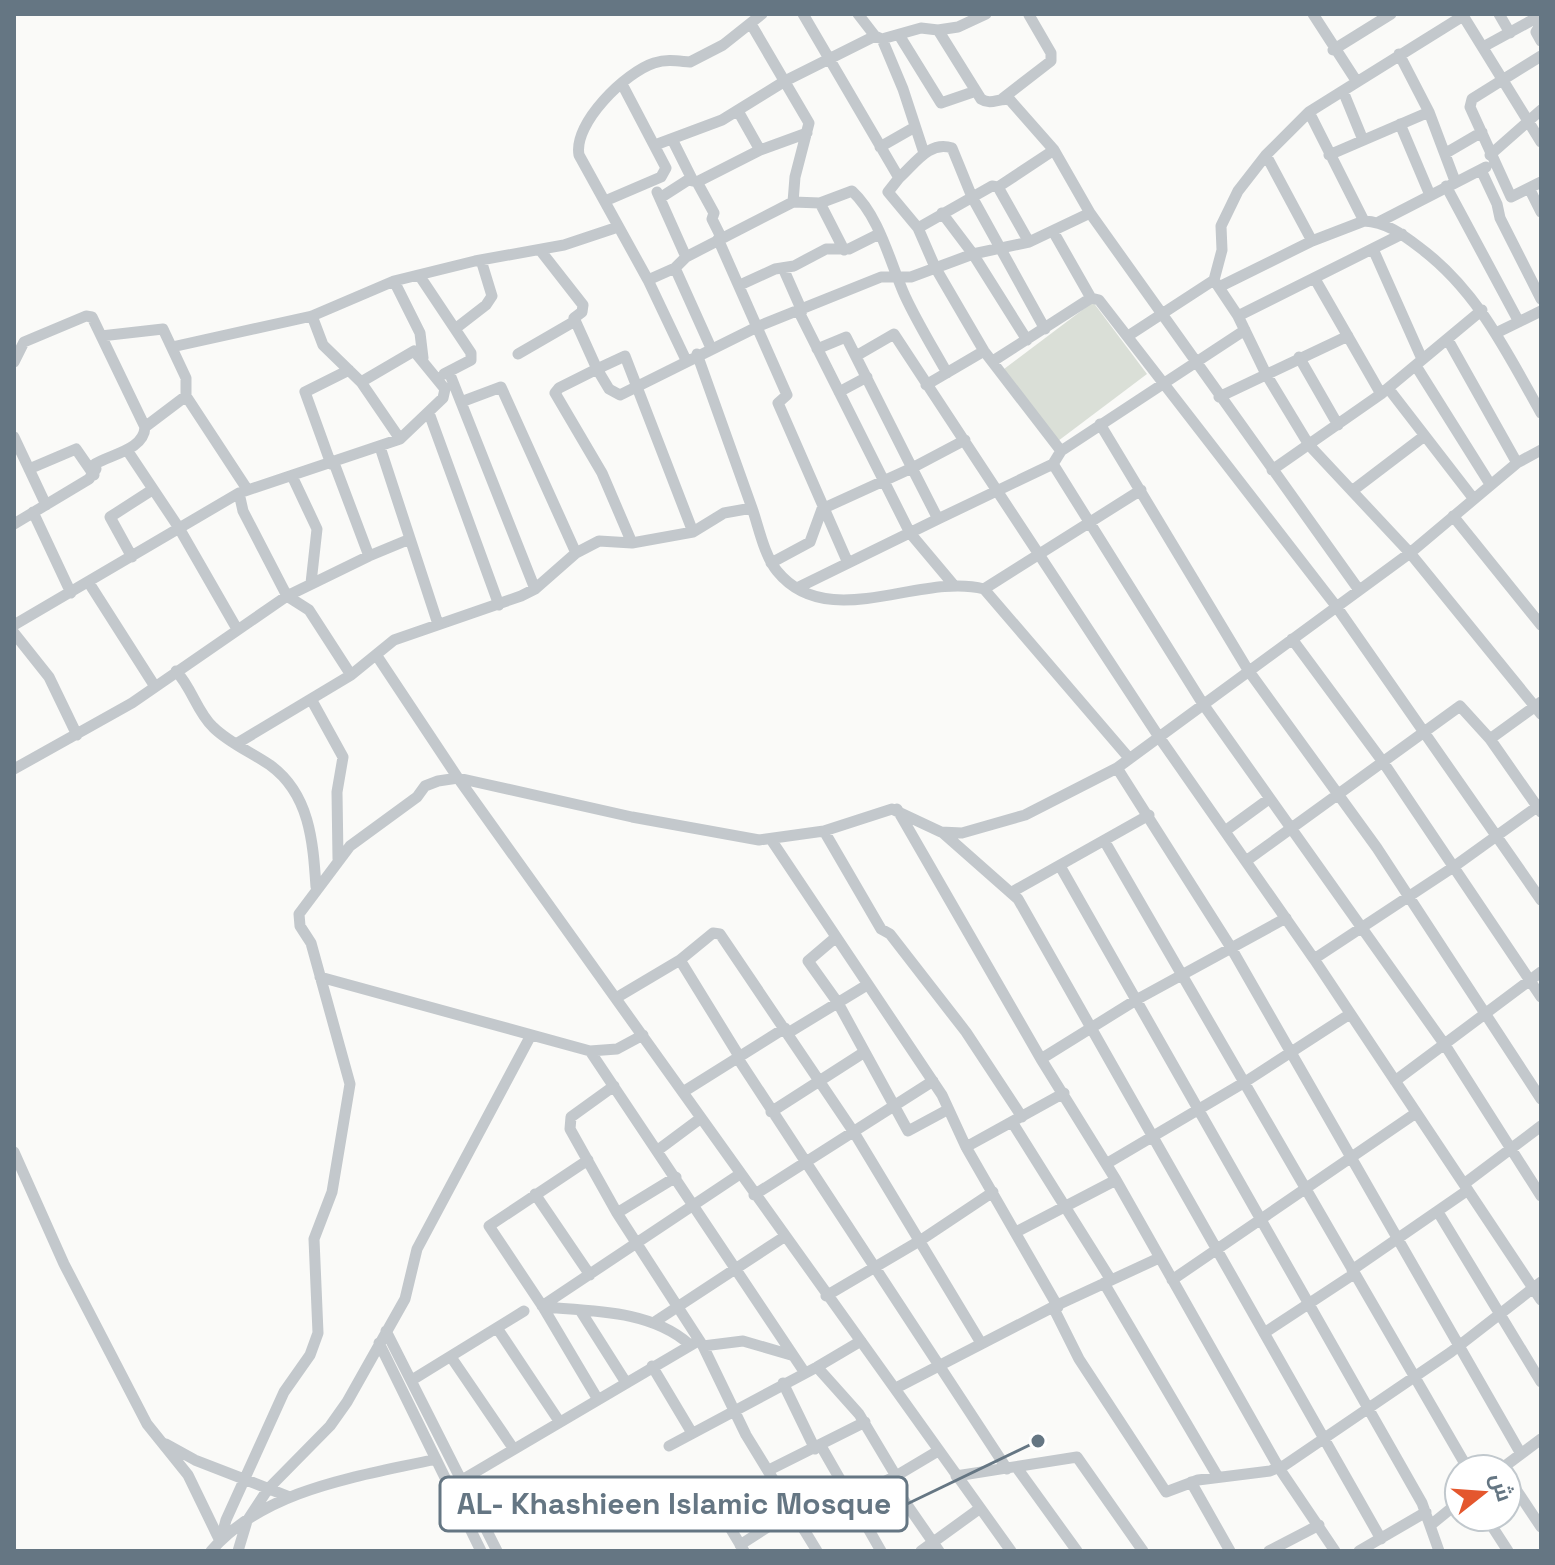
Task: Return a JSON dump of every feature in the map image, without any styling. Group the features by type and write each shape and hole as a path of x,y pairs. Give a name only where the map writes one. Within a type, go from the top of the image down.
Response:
{"street":[{"path":"686,360 648,280 577,147 594,111 622,84 651,64 678,59 690,62 762,14"},
{"path":"803,14 899,178"},
{"path":"858,14 879,37 924,153"},
{"path":"655,145 738,111 828,58 879,37 921,28 938,30 986,14"},
{"path":"938,30 986,102 1003,98 1051,61 1051,53 1029,14"},
{"path":"1313,14 1333,50 1357,82"},
{"path":"1333,50 1391,14"},
{"path":"1499,14 1510,33"},
{"path":"1490,739 1539,707 1410,553 1309,445 1266,374 1238,316 1216,284 1222,250 1221,226 1238,191 1266,155 1309,112 1463,15 1541,142"},
{"path":"1483,47 1539,20"},
{"path":"1539,20 1536,32 1541,41"},
{"path":"751,24 807,117 807,133 795,177 793,202"},
{"path":"899,35 941,103 976,91"},
{"path":"1399,54 1446,153 1450,184 1519,322"},
{"path":"1511,197 1492,159 1471,102 1541,56"},
{"path":"605,201 661,177 666,168 622,84"},
{"path":"1343,91 1363,140"},
{"path":"1003,98 1021,111 1054,150 1090,213 1359,590"},
{"path":"1379,222 1481,170 1541,110"},
{"path":"738,111 760,150"},
{"path":"1309,112 1364,221"},
{"path":"1329,155 1429,112"},
{"path":"1400,124 1430,195"},
{"path":"880,147 915,127"},
{"path":"1446,153 1482,132"},
{"path":"660,198 760,150 807,133"},
{"path":"672,139 714,213 712,219 787,395 778,403 848,563"},
{"path":"1045,329 972,197 952,148 939,146 924,153 888,192 918,228 935,267 984,351 1061,451"},
{"path":"918,228 992,186 998,187 1054,150"},
{"path":"1266,155 1312,241"},
{"path":"1481,170 1500,218 1541,299"},
{"path":"653,181 686,257"},
{"path":"1497,204 1541,182"},
{"path":"998,187 1029,242"},
{"path":"1529,188 1540,209"},
{"path":"648,280 675,268 686,257 720,238 793,202 801,199 820,203 852,191 879,234 900,276 903,293 947,373"},
{"path":"820,203 844,250"},
{"path":"942,213 973,254 1027,340"},
{"path":"575,321 597,369 617,395 638,388 697,354 759,326 881,277 911,277 973,254 1029,242 1054,233 1090,213"},
{"path":"1128,336 1160,312 1216,284 1364,221 1379,222 1402,234 1442,265 1482,310 1541,413"},
{"path":"172,347 312,316 394,281 481,260 540,250 618,227"},
{"path":"1054,233 1091,298 1099,300 1128,336 1336,606 1541,900"},
{"path":"740,285 826,249 844,250 879,234"},
{"path":"1238,316 1402,234"},
{"path":"1373,249 1419,362 1490,484"},
{"path":"518,354 575,321 583,305 540,250"},
{"path":"455,329 486,305 492,296 481,260"},
{"path":"1528,271 1541,267"},
{"path":"675,268 711,348"},
{"path":"783,268 817,349 910,533 952,583"},
{"path":"419,275 472,356 437,378"},
{"path":"1315,279 1385,391 1473,498"},
{"path":"394,281 418,328 424,359"},
{"path":"993,361 1091,298"},
{"path":"1272,470 1385,391 1482,310"},
{"path":"1496,333 1541,311"},
{"path":"14,362 24,342 86,316 92,317 145,427 143,438 127,450 95,464 94,475"},
{"path":"312,316 323,345 361,382 400,439"},
{"path":"101,336 160,328 187,380 186,396 243,491 243,511 287,596 309,610 351,675"},
{"path":"797,588 1053,464 1061,451 1245,330"},
{"path":"856,356 894,334 1159,737 1314,959 1466,1187 1537,1285 1541,1300"},
{"path":"817,349 843,336 867,377 938,519"},
{"path":"1219,397 1348,336"},
{"path":"1448,340 1517,463"},
{"path":"14,625 243,491 400,439 429,413 445,393 424,359 418,353 409,351 361,382"},
{"path":"926,385 984,351"},
{"path":"697,354 771,563 797,588 823,597 865,601 952,583 984,589 1129,758"},
{"path":"632,543 602,473 555,393 559,388 624,355 693,532"},
{"path":"1299,357 1338,425"},
{"path":"349,370 305,392 369,556"},
{"path":"449,372 535,589"},
{"path":"839,392 867,377"},
{"path":"461,402 501,387 576,553"},
{"path":"145,427 186,396"},
{"path":"429,413 499,605"},
{"path":"1100,424 1248,670 1409,896 1541,1099"},
{"path":"14,437 46,505"},
{"path":"1352,491 1423,437"},
{"path":"771,563 810,542 822,509 965,440"},
{"path":"380,447 438,624"},
{"path":"29,469 76,449 94,475"},
{"path":"127,450 179,528 237,629"},
{"path":"941,832 962,833 1009,822 1117,768 1410,553 1517,463 1541,450"},
{"path":"1053,464 1203,704 1445,1045 1541,1196"},
{"path":"14,524 94,475"},
{"path":"292,476 317,529 311,583"},
{"path":"132,557 110,517 152,490"},
{"path":"984,589 1141,490"},
{"path":"236,744 351,675 394,640 499,605 535,589 576,553 599,541 632,543 693,532 724,513 752,508"},
{"path":"33,512 71,593"},
{"path":"1453,516 1541,625"},
{"path":"14,769 132,703 287,596 410,539"},
{"path":"89,583 154,685"},
{"path":"14,633 49,677 77,735"},
{"path":"1292,639 1383,762 1541,997"},
{"path":"377,656 458,778 1011,1551"},
{"path":"176,671 192,690 206,719 236,744 272,767 299,800 314,838 316,887"},
{"path":"311,699 343,757 337,792 340,813 338,859"},
{"path":"1246,861 1462,705 1540,807 1314,959"},
{"path":"1117,768 1230,946 1348,1157 1520,1453"},
{"path":"221,1540 284,1392 314,1348 320,1325 313,1248 319,1220 332,1192 350,1084 311,943 299,921 302,909 338,859 366,831 417,797 425,786 458,778 632,817 772,841 824,831 852,820 897,809 941,832 1012,892 1381,1539"},
{"path":"1225,831 1269,799"},
{"path":"897,809 1041,1059 1116,1180 1279,1468 1335,1551"},
{"path":"1012,892 1149,815"},
{"path":"824,831 881,929 890,934 966,1032 1218,1477"},
{"path":"772,841 933,1081 966,1147 1016,1232 1079,1359 1108,1398 1164,1492 1191,1482 1279,1468 1369,1410 1537,1285"},
{"path":"1105,842 1459,1453"},
{"path":"1060,866 1426,1512 1439,1551"},
{"path":"1041,1059 1136,1000 1286,918"},
{"path":"616,998 718,933 855,1134 883,1186 921,1240 981,1343"},
{"path":"835,938 808,959 838,1003 908,1132 947,1110"},
{"path":"680,960 771,1112 873,1270 1012,1469 1077,1551"},
{"path":"1395,1081 1541,972"},
{"path":"320,977 590,1051 617,1049 643,1035"},
{"path":"683,1092 738,1057 867,985"},
{"path":"1106,1164 1245,1082 1350,1014"},
{"path":"238,1551 243,1530 268,1489 336,1419 386,1331 407,1292 417,1249 530,1037"},
{"path":"590,1051 805,1373"},
{"path":"771,1112 863,1053"},
{"path":"754,1195 855,1134 933,1081"},
{"path":"614,1086 568,1121 617,1213 817,1551"},
{"path":"966,1147 1064,1093"},
{"path":"1172,1280 1416,1113"},
{"path":"658,1150 701,1118"},
{"path":"1264,1333 1438,1212 1541,1126"},
{"path":"14,1152 64,1264 154,1435 188,1475 221,1540"},
{"path":"588,1160 489,1226 543,1306 597,1398"},
{"path":"543,1306 740,1174"},
{"path":"617,1213 676,1177"},
{"path":"1016,1232 1116,1180"},
{"path":"826,1296 873,1270 993,1192"},
{"path":"535,1194 590,1275"},
{"path":"1438,1212 1541,1382"},
{"path":"653,1323 784,1237"},
{"path":"896,1388 981,1343 1159,1258"},
{"path":"543,1306 609,1312 670,1329 697,1344"},
{"path":"580,1310 625,1381"},
{"path":"412,1380 524,1311"},
{"path":"497,1328 559,1421"},
{"path":"386,1331 497,1551"},
{"path":"462,1480 625,1381 697,1344 743,1341 792,1355"},
{"path":"669,1446 861,1341"},
{"path":"379,1343 481,1551"},
{"path":"451,1357 513,1448"},
{"path":"652,1366 692,1433"},
{"path":"817,1367 865,1422 893,1478 936,1547"},
{"path":"783,1383 818,1448 881,1551"},
{"path":"769,1470 865,1422"},
{"path":"154,1435 186,1456 290,1497"},
{"path":"1522,1453 1541,1439"},
{"path":"800,1523 851,1501 938,1451"},
{"path":"956,1476 1012,1469 1071,1456 1082,1460 1143,1551"},
{"path":"211,1551 251,1515 290,1497 436,1459"},
{"path":"1191,1482 1230,1551"},
{"path":"708,1491 742,1548 794,1510"},
{"path":"1523,1500 1541,1527"},
{"path":"921,1551 936,1547 979,1509"},
{"path":"1367,1549 1426,1512"},
{"path":"1432,1524 1443,1515"},
{"path":"1269,1551 1319,1525"},
{"path":"1496,1533 1508,1551"}],"shaded area":[{"path":"1093,302 1147,374 1058,441 1004,369"}],"place":[{"name":"AL- Khashieen Islamic Mosque","path":"1038,1441"}]}
